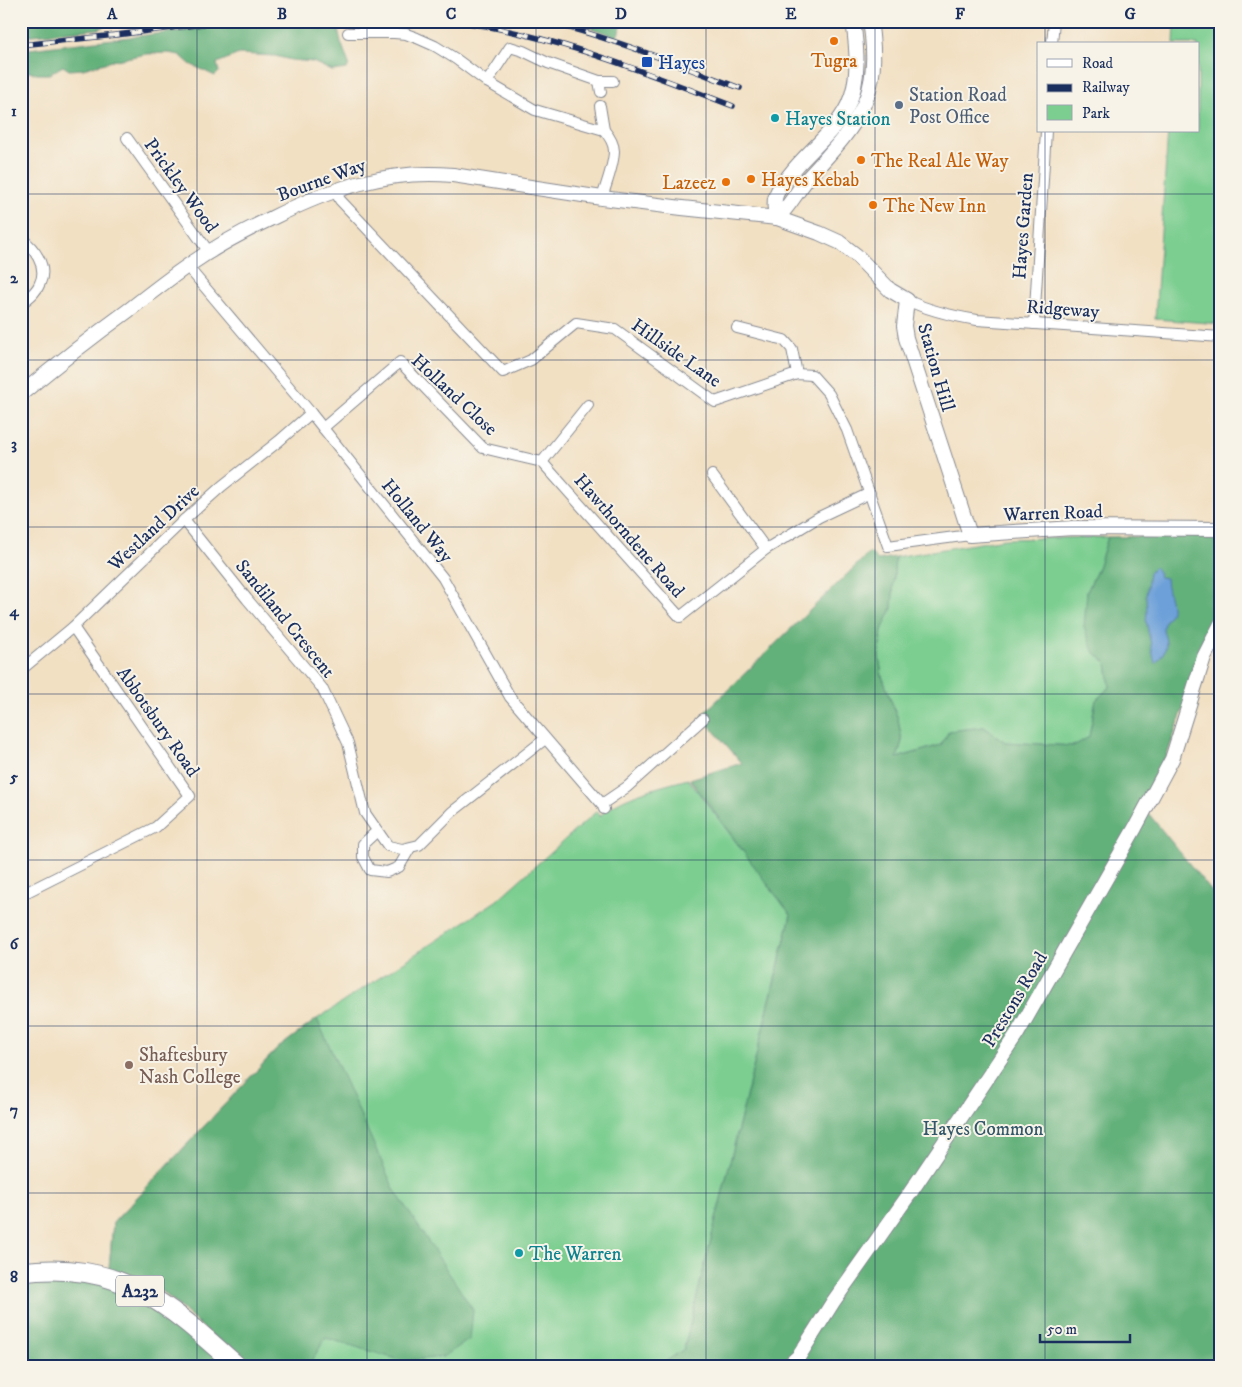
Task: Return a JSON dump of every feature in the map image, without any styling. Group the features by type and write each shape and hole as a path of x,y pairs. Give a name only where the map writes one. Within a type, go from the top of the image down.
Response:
{"highway":[{"name":"A232","path":"21,1272 61,1271 91,1273 116,1280 150,1296 178,1314 237,1366"}],"street":[{"path":"777,218 774,204 778,190 796,167 833,128 851,98 856,60 853,21"},
{"path":"777,218 791,203 801,186 852,128 861,112 870,91 872,76 870,21"},
{"path":"1052,42 1054,21"},
{"path":"348,33 394,32 418,38 435,46 487,82 535,110 604,130"},
{"path":"487,82 510,47 599,81 612,81"},
{"path":"599,81 601,92"},
{"path":"600,106 604,130 611,139 614,150 602,198"},
{"name":"Hayes Garden","path":"1034,324 1046,132"},
{"name":"Prickley Wood","path":"127,138 209,252"},
{"name":"Bourne Way","path":"21,394 187,266 209,252 311,199 335,190 388,177 405,174 437,174 602,198 777,218"},
{"name":"Hillside Lane","path":"335,190 340,200 503,372 531,360 576,323 614,329 715,402 797,374"},
{"name":"Station Hill","path":"777,218 820,232 843,245 861,259 890,290 907,300 904,326 906,338 970,535"},
{"path":"21,238 38,257 43,275 35,292 21,304"},
{"name":"Holland Way","path":"187,266 311,413 442,578 510,697 603,806 703,719"},
{"name":"Ridgeway","path":"907,300 923,308 978,320 1221,337"},
{"path":"737,328 784,340 792,349 797,374 812,375 830,394 847,430 870,493"},
{"name":"Holland Close","path":"323,428 400,362 483,448 542,462"},
{"path":"542,462 588,405"},
{"name":"Westland Drive","path":"21,670 73,628 184,520 222,486 311,413"},
{"name":"Hawthorndene Road","path":"542,462 680,617 766,549 819,517 870,493"},
{"path":"712,475 766,549"},
{"name":"Warren Road","path":"870,493 888,546 970,535 1073,528 1221,529"},
{"name":"Sandiland Crescent","path":"184,520 322,688 348,743 366,813 388,846 402,849 410,848"},
{"name":"Prestons Road","path":"788,1366 798,1356 833,1302 908,1196 1021,1026 1135,828 1172,759 1204,657 1221,624"},
{"name":"Abbotsbury Road","path":"21,895 156,827 190,796 73,628"},
{"path":"377,831 363,844 363,857 370,870 387,872 399,867 410,848 419,845 452,812 545,739"}],"green space":[{"path":"21,21 117,21 98,29 21,36"},
{"path":"280,21 342,21 339,33 349,64 347,69 332,71 313,62 275,56 239,54 217,63 219,72 215,76 190,64 180,55 168,53 146,54 83,69 69,70 63,66 49,74 37,74 21,70 21,50"},
{"path":"571,21 623,21 617,37"},
{"path":"1175,21 1221,21 1221,324 1155,319 1168,132 1200,132 1200,42 1174,42"},
{"name":"Hayes Common","path":"1221,535 1221,610 1208,639 1167,755 1140,803 1221,903 1221,1366 659,1366 684,1349 791,915 690,779 742,763 701,716 870,552 878,560 895,557 892,608 882,630 879,656 882,676 898,719 902,741 897,758 941,745 949,731 984,727 1005,742 1074,746 1089,737 1096,700 1110,687 1107,663 1093,651 1084,627 1087,592 1098,568 1108,537"},
{"path":"1108,537 1098,568 1087,592 1093,651 1107,663 1110,687 1096,700 1089,737 1074,746 1005,742 984,727 949,731 941,745 897,758 902,741 898,719 882,676 879,656 882,630 892,608 895,557 1005,539"},
{"path":"688,779 791,914 684,1349 686,1366 246,1366 163,1292 109,1269 113,1223 277,1049 317,1019 496,901 597,811 600,816 618,802 629,797"},
{"path":"317,1019 394,1189 473,1310 470,1339 443,1357 403,1361 326,1338 308,1366 246,1366 163,1292 109,1269 113,1223 277,1049"},
{"path":"106,1278 157,1304 226,1366 21,1366 21,1280"}],"water":[{"path":"1155,567 1160,577 1166,578 1171,609 1163,627 1166,643 1165,649 1155,664 1146,621 1146,596 1149,573"}],"railway":[{"path":"21,45 227,21"},
{"path":"454,21 490,27 561,44 630,67 733,106"},
{"path":"543,21 618,43 740,88"}],"place":[{"name":"Tugra","path":"834,41"},
{"name":"Hayes","path":"647,62"},
{"name":"Station Road Post Office","path":"899,105"},
{"name":"Hayes Station","path":"775,118"},
{"name":"The Real Ale Way","path":"861,160"},
{"name":"Hayes Kebab","path":"751,179"},
{"name":"Lazeez","path":"726,182"},
{"name":"The New Inn","path":"873,205"},
{"name":"Shaftesbury Nash College","path":"129,1065"},
{"name":"The Warren","path":"519,1253"}]}
